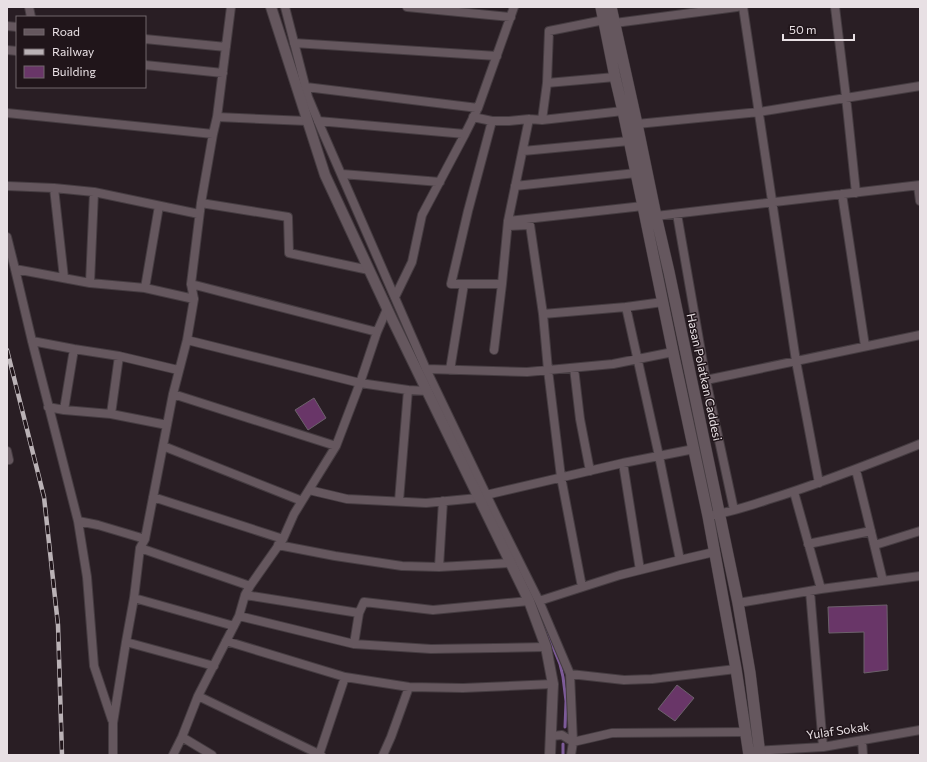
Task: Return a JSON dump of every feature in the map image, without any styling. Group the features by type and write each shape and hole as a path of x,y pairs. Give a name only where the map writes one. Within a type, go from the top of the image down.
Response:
{"main road":[{"name":"Hasan Polatkan Caddesi","path":"601,7 609,22 637,124 720,514 750,673 754,753"},
{"name":"Hasan Polatkan Caddesi","path":"611,7 609,22 615,77 708,516 746,732 754,753"}],"street":[{"path":"112,755 113,723 134,598 140,548 144,539 153,497 178,370 187,340 194,298 191,284 200,203 212,134 217,118 230,7"},
{"path":"271,7 325,175 427,391 482,496 570,674 573,742 571,755"},
{"path":"285,7 308,97 318,121 510,563 534,601 546,647 553,684 550,755"},
{"path":"407,7 511,17"},
{"path":"395,297 412,262 422,215 478,108 514,7"},
{"path":"542,120 547,83 550,31 609,22 737,7"},
{"path":"743,7 796,361 819,483"},
{"path":"835,7 856,193"},
{"path":"146,39 226,47"},
{"path":"294,44 497,56"},
{"path":"146,65 222,74"},
{"path":"547,83 615,77"},
{"path":"637,124 759,112 920,86"},
{"path":"306,87 478,108"},
{"path":"473,117 492,121 529,119 542,120 623,111"},
{"path":"7,114 212,134"},
{"path":"217,118 307,121"},
{"path":"494,350 508,224 529,119"},
{"path":"318,121 465,134"},
{"path":"492,121 468,211 451,284 502,284"},
{"path":"523,151 629,141"},
{"path":"515,186 636,173"},
{"path":"342,174 440,182"},
{"path":"656,216 919,185 920,201"},
{"path":"7,186 54,188 94,192 199,214"},
{"path":"54,188 64,278"},
{"path":"90,283 94,192"},
{"path":"842,194 865,346"},
{"path":"200,203 288,216 290,253 369,270"},
{"path":"145,288 159,206"},
{"path":"508,224 643,206"},
{"path":"677,214 706,380 734,510"},
{"path":"508,224 530,225 543,314 561,477 582,587"},
{"path":"7,237 48,407 78,521 87,577 94,666 113,723"},
{"path":"15,268 90,283 145,288 194,298"},
{"path":"191,284 377,332"},
{"path":"450,370 464,284"},
{"path":"543,314 663,302"},
{"path":"626,306 680,560"},
{"path":"173,755 182,737 198,696 239,616 245,595 280,542 294,514 336,446 360,383 377,332 387,309"},
{"path":"706,380 920,335"},
{"path":"187,340 360,383 408,390 427,391"},
{"path":"32,341 119,356 178,370"},
{"path":"64,410 74,349"},
{"path":"426,369 527,372 613,364 673,352"},
{"path":"111,414 119,356"},
{"path":"574,368 580,419 590,471"},
{"path":"399,501 408,390"},
{"path":"173,394 336,446"},
{"path":"48,407 64,410 111,414 167,425"},
{"path":"708,516 720,514 794,492 856,470 920,444"},
{"path":"163,446 302,501"},
{"path":"309,490 347,499 426,503 443,502 482,496 623,463 694,449"},
{"path":"7,451 9,460 7,460"},
{"path":"623,463 640,570"},
{"path":"856,470 883,581"},
{"path":"794,492 821,590"},
{"path":"153,497 280,542 335,556 402,566 439,567 510,563"},
{"path":"439,567 443,502"},
{"path":"78,521 98,525 144,539"},
{"path":"808,544 871,531"},
{"path":"875,546 920,531"},
{"path":"140,548 250,586"},
{"path":"354,644 359,613 364,602 433,610 534,601 640,570 714,552"},
{"path":"738,603 920,576"},
{"path":"810,592 823,747"},
{"path":"245,595 359,613"},
{"path":"134,598 234,626"},
{"path":"239,616 354,644 431,649 546,647"},
{"path":"226,641 344,677 409,687 463,688 553,684"},
{"path":"126,642 214,666"},
{"path":"570,674 624,680 652,679 736,669"},
{"path":"198,696 320,755 344,677"},
{"path":"383,755 409,687"},
{"name":"Yulaf Sokak","path":"754,753 813,751 823,747 920,730"},
{"path":"552,736 562,734 573,742 612,733 746,732"},
{"path":"182,737 212,755"},
{"path":"862,740 863,755"}],"building":[{"path":"314,398 326,418 308,430 295,410"},
{"path":"887,605 888,670 864,673 864,632 829,633 828,607"},
{"path":"677,685 694,698 675,721 658,709"}],"waterway":[{"path":"537,608 560,664 566,701 565,727"},
{"path":"563,744 563,755"}],"railway":[{"path":"7,350 44,497 58,625 62,755"}]}
